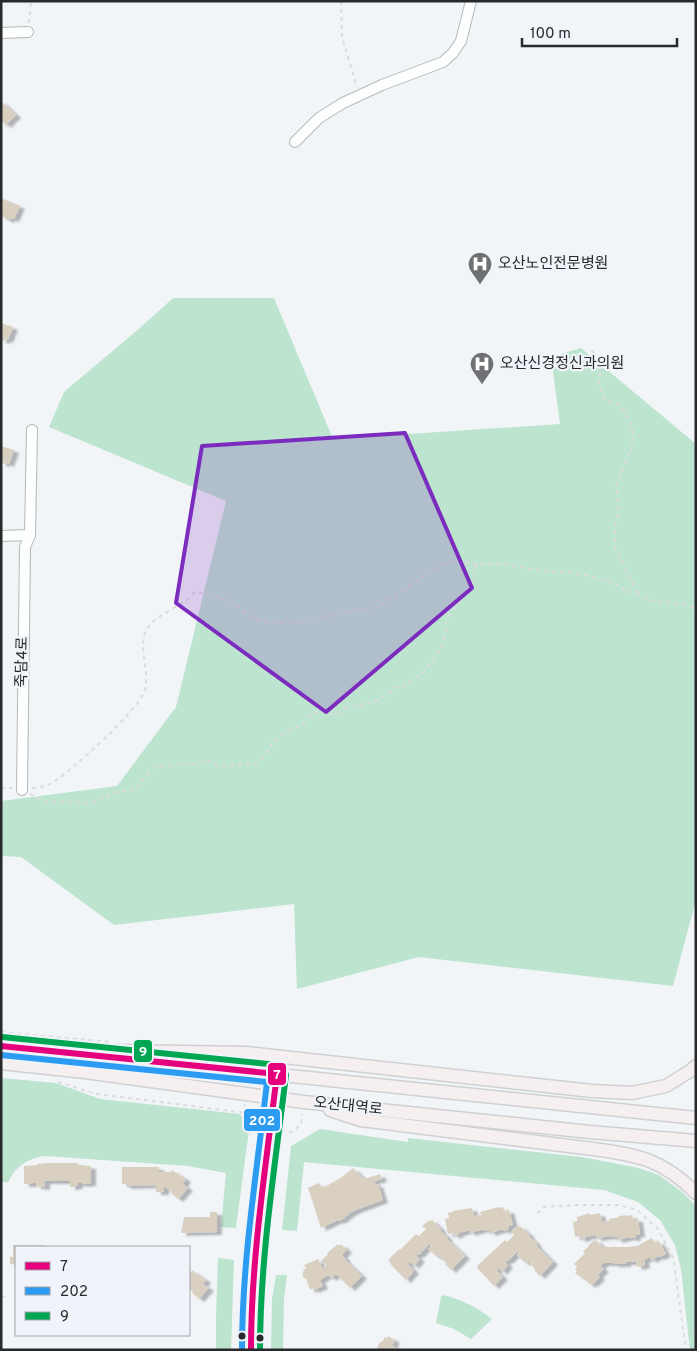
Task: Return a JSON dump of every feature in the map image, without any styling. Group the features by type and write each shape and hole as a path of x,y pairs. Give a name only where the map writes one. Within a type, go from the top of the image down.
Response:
{"main road":[{"name":"오산대역로","path":"1,1046 696,1118"},
{"path":"53,1051 246,1053 592,1092 632,1093 666,1086 696,1066"},
{"name":"오산대역로","path":"1,1063 85,1072 304,1102 590,1132 696,1141"},
{"path":"304,1102 362,1120 601,1150 644,1158 664,1167 686,1182 696,1192"}],"street":[{"path":"295,142 319,118 343,104 382,85 443,62 453,53 461,41 471,1"},
{"path":"1,32 28,32"},
{"name":"죽담4로","path":"22,790 25,547 30,535 32,430"},
{"path":"1,536 30,535"},
{"path":"251,1350 251,1315 256,1254 277,1074"}],"path":[{"path":"28,32 31,1"},
{"path":"342,1 342,37 359,96"},
{"path":"592,350 599,364 599,384 602,396 607,401 618,405 624,410 630,421 633,433 632,446 616,486 619,507 615,527 615,547 638,594"},
{"path":"1,788 22,790 49,785 66,774 115,728 138,703 145,689 146,666 143,638 147,627 164,613 182,604 195,592 225,600 237,606 249,616 262,621 278,623 302,622 381,605 424,576 450,562 457,561 476,564 503,564 535,570 582,574 611,582 627,591 651,600 673,602 696,608"},
{"path":"22,790 47,802 92,803 112,793 134,789 142,782 151,769 155,767 198,763 204,760 223,766 258,763 277,738 304,722 315,712 336,715 348,707 375,702 424,672 441,648 446,635 446,620 474,578 476,564"},
{"path":"1,1032 110,1042"},
{"path":"58,1082 96,1094 240,1112 244,1114 251,1127"},
{"path":"292,1132 301,1124"},
{"path":"537,1213 544,1208 577,1205 619,1205 637,1210 658,1229 673,1257 686,1350"},
{"path":"1,1296 9,1298"}],"highlighted area":[{"path":"405,433 472,588 326,712 176,603 202,446"}],"green space":[{"path":"173,298 274,298 333,439 560,424 551,357 581,348 696,444 696,900 673,986 419,957 297,989 294,904 114,925 21,857 1,856 1,801 117,786 176,707 226,501 49,427 64,392"},
{"path":"1,1078 56,1083 100,1099 240,1114 249,1130 236,1228 221,1227 226,1173 188,1166 44,1156 27,1161 18,1168 8,1182 1,1182"},
{"path":"320,1129 408,1142 408,1138 582,1157 639,1168 659,1175 682,1192 696,1206 696,1350 690,1350 681,1269 675,1245 660,1220 638,1202 604,1190 304,1162 297,1231 282,1230 291,1146"},
{"path":"218,1258 234,1260 231,1350 216,1350"},
{"path":"276,1275 287,1275 284,1299 283,1350 271,1350 272,1299"},
{"path":"444,1295 469,1304 492,1319 471,1339 454,1329 436,1323 441,1297"}],"building":[{"path":"1,101 16,115 6,125 3,122 1,124"},
{"path":"1,198 20,206 14,219 10,218 9,220 1,216"},
{"path":"1,323 13,327 8,340 1,340"},
{"path":"1,446 14,450 9,464 1,463"},
{"path":"47,1163 78,1163 78,1165 91,1166 91,1183 78,1183 78,1186 74,1187 70,1187 70,1181 45,1181 45,1187 36,1186 36,1183 24,1184 24,1166"},
{"path":"122,1167 159,1167 159,1172 171,1172 172,1170 186,1179 183,1184 188,1188 178,1199 165,1187 164,1192 156,1192 156,1186 154,1185 126,1186 126,1184 122,1184"},
{"path":"353,1168 364,1179 380,1174 382,1179 374,1181 376,1185 378,1184 383,1200 356,1210 345,1218 321,1228 308,1188 319,1183 323,1188"},
{"path":"503,1207 504,1211 509,1210 513,1225 508,1226 509,1229 490,1233 490,1230 485,1231 484,1229 470,1233 469,1230 454,1236 453,1233 448,1234 445,1219 449,1218 448,1213 472,1208 474,1216 481,1215 480,1212"},
{"path":"210,1212 217,1212 217,1232 181,1233 184,1217 210,1217"},
{"path":"590,1213 590,1215 600,1213 602,1222 619,1216 632,1215 633,1219 638,1219 640,1234 635,1235 636,1238 630,1237 617,1240 617,1237 611,1236 596,1238 596,1235 580,1239 580,1236 575,1237 573,1222 577,1221 577,1217"},
{"path":"429,1220 432,1220 441,1229 447,1239 465,1256 451,1270 439,1255 437,1257 428,1249 431,1246 429,1244 416,1256 420,1259 414,1266 410,1262 408,1264 414,1271 406,1280 388,1260 416,1234 419,1236 426,1229 422,1226"},
{"path":"518,1226 530,1235 536,1245 553,1262 540,1276 528,1261 525,1263 517,1255 518,1251 505,1262 508,1265 502,1272 499,1268 496,1270 503,1277 494,1286 477,1266 505,1240 507,1242 514,1235 511,1232"},
{"path":"652,1238 655,1243 659,1241 666,1254 651,1260 650,1257 644,1260 645,1265 637,1267 636,1262 626,1262 626,1264 604,1263 600,1266 604,1269 598,1275 600,1277 590,1285 581,1275 580,1277 575,1273 577,1267 574,1264 594,1240 603,1247 627,1247 637,1246"},
{"path":"338,1244 339,1246 341,1244 347,1250 342,1255 345,1260 362,1276 350,1288 336,1274 332,1278 328,1275 320,1280 323,1286 310,1290 302,1273 306,1269 304,1265 318,1259 323,1269 326,1265 321,1261"},
{"path":"13,1245 45,1245 15,1246 15,1264 10,1264 10,1257 13,1257"},
{"path":"192,1270 206,1280 203,1284 209,1288 199,1299 190,1290"},
{"path":"388,1336 395,1340 392,1346 397,1348 396,1350 377,1350 380,1342"}],"transit line":[{"name":"9","path":"2,1037 278,1065 284,1069 286,1075 265,1247 260,1350"},
{"name":"7","path":"1,1046 277,1074 256,1246 251,1350"},
{"name":"202","path":"1,1055 267,1082 247,1249 242,1350"}],"place":[{"name":"오산노인전문병원","path":"480,285"},
{"name":"오산신경정신과의원","path":"482,385"}]}
